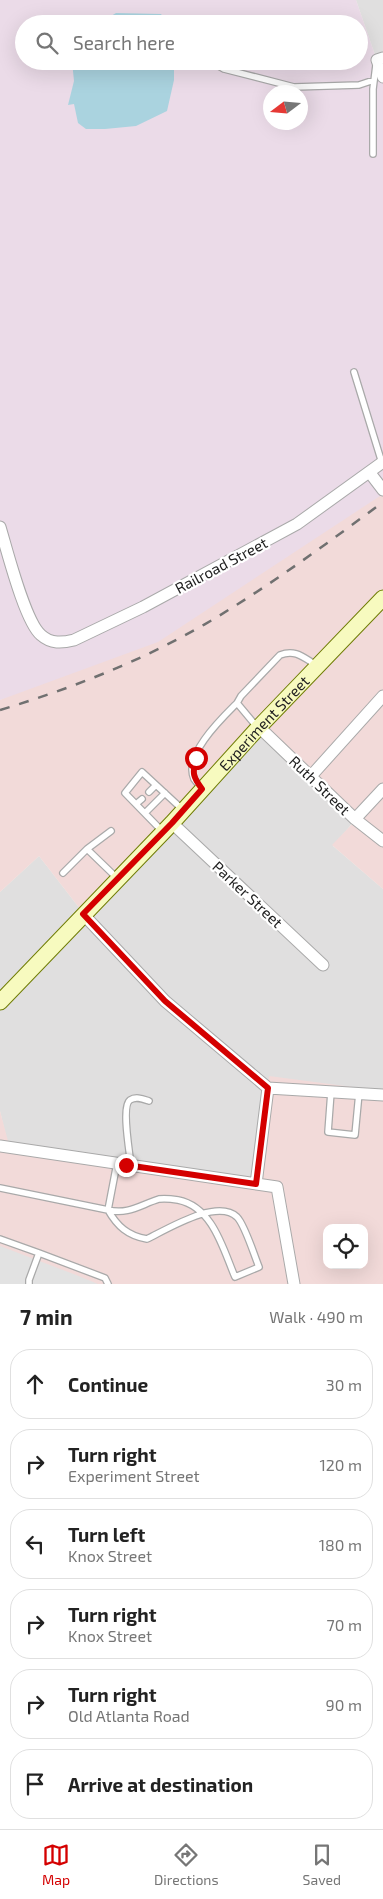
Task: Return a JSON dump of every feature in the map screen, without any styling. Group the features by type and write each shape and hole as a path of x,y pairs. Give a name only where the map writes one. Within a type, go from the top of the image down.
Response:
{"main road":[{"name":"Experiment Street","path":"0,1002 168,828 258,727 383,598"}],"street":[{"path":"378,78 380,59"},
{"name":"Railroad Street","path":"0,527 16,582 34,626 41,635 62,643 74,640 143,607 297,524 383,463"},
{"path":"370,473 383,490"},
{"path":"310,776 383,696"},
{"name":"Ruth Street","path":"258,727 355,819 383,841"},
{"path":"355,819 383,789"},
{"name":"Parker Street","path":"168,828 323,965"},
{"path":"83,914 165,1001 268,1088 383,1095"},
{"path":"256,1184 268,1088"},
{"path":"0,1146 277,1187 294,1284"}],"lane":[{"path":"228,70 294,87 359,85 378,78 373,154"},
{"path":"354,372 383,463"},
{"path":"202,789 194,778 193,768 201,743 241,696 280,655 288,652 296,653 318,666"},
{"path":"236,703 258,727"},
{"path":"168,828 145,813 125,793 142,772 184,810"},
{"path":"149,792 156,785"},
{"path":"145,813 165,793"},
{"path":"136,804 142,799"},
{"path":"63,873 87,849 111,831"},
{"path":"87,849 118,879"},
{"path":"331,1092 328,1132 355,1135 359,1093"},
{"path":"131,1166 126,1117 127,1104 131,1099 137,1098 149,1101"},
{"path":"0,1188 108,1210 125,1212 167,1198 193,1205 202,1213 217,1234 235,1277 259,1267 237,1216 221,1211 202,1213 146,1239 136,1237 122,1229 108,1210 117,1163"},
{"path":"0,1239 105,1278 108,1284"},
{"path":"29,1284 40,1253"}],"shaded area":[{"path":"0,0 356,0 361,15 15,15 15,70 368,70 368,35 383,78 383,494 158,642 0,700"},
{"path":"356,0 383,0 383,78 368,35 368,15 361,15"},
{"path":"383,494 383,889 332,845 356,820 258,727 84,914 39,856 0,892 0,700"},
{"path":"258,726 356,819 333,846 383,889 383,1091 260,1180 7,1141 0,1111 0,892 39,856 84,914"},
{"path":"269,1076 383,1091 383,1284 0,1284 0,1111 8,1141 260,1179"},
{"path":"0,1246 76,1275 98,1284 0,1284"}],"water":[{"path":"116,13 162,15 113,15"},
{"path":"73,70 174,70 174,80 167,111 136,126 86,129 78,123 74,104 68,105 74,81"}],"railway":[{"path":"0,710 30,701 118,667 203,625 269,584 383,502"}],"route":[{"path":"126,1165 256,1184 268,1088 165,1001 83,914 172,823 202,789 194,778 193,768 196,758"}]}
